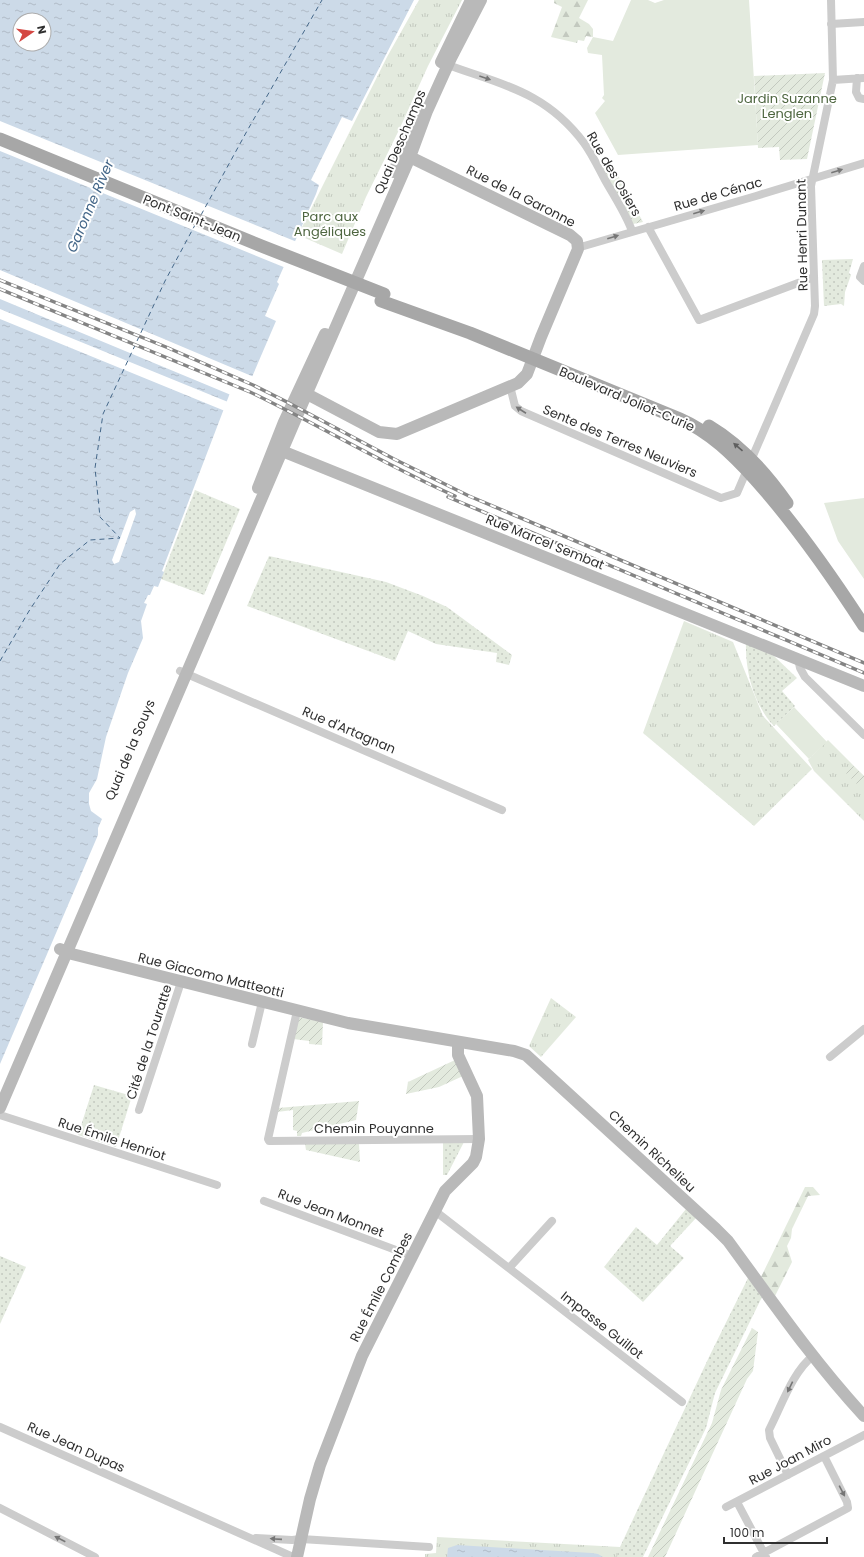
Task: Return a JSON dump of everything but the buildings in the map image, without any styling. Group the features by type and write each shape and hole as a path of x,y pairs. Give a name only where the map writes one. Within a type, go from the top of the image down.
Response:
{"main road":[{"name":"Quai Deschamps","path":"276,452 306,388 408,152 422,106 444,54 471,0"},
{"name":"Quai Deschamps","path":"284,422 306,388 324,336 404,159 448,65 481,0"},
{"name":"Pont Saint-Jean","path":"0,139 382,298"},
{"name":"Pont Saint-Jean","path":"0,146 382,298"},
{"name":"Rue de la Garonne","path":"306,388 379,432 397,434 510,386 526,376 578,246 576,239 404,159"},
{"name":"Boulevard Joliot-Curie","path":"382,298 534,356 692,424 769,479 836,574 864,610"},
{"name":"Quai de la Souys","path":"0,1108 64,951 183,672 253,500 276,452 284,422"},
{"name":"Rue Marcel Sembat","path":"276,452 864,686"},
{"name":"Boulevard Joliot-Curie","path":"749,465 845,596 864,626"},
{"path":"845,596 864,617"},
{"name":"Quai de la Souys","path":"0,1088 64,951"},
{"name":"Rue Giacomo Matteotti","path":"64,951 181,982 348,1023"},
{"name":"Chemin Richelieu","path":"348,1023 520,1052 532,1060 728,1241 813,1356 864,1416"},
{"name":"Rue Émile Combes","path":"297,1557 310,1499 320,1465 362,1356 445,1191 473,1164 478,1150 480,1139 477,1096 458,1055 458,1042"}],"street":[{"name":"Rue Henri Dunant","path":"737,493 814,314 811,186 833,80 831,0"},
{"path":"832,24 864,22"},
{"name":"Rue des Osiers","path":"448,65 526,93 551,109 560,117 576,133 589,150 632,231"},
{"path":"833,80 861,78 856,92 859,98 864,99"},
{"name":"Rue de Cénac","path":"578,246 584,246 864,163"},
{"path":"648,227 699,320 814,277"},
{"path":"864,266 860,277 864,281"},
{"name":"Sente des Terres Neuviers","path":"510,386 515,406 521,411 721,498 737,493"},
{"path":"798,659 800,668 805,677 864,735"},
{"name":"Rue d'Artagnan","path":"183,672 502,810"},
{"name":"Cité de la Touratte","path":"139,1110 181,982"},
{"path":"252,1044 262,1002"},
{"name":"Chemin Pouyanne","path":"297,1011 268,1139 269,1141 480,1139"},
{"path":"830,1056 864,1029"},
{"name":"Rue Émile Henriot","path":"0,1115 216,1185"},
{"name":"Rue Jean Monnet","path":"264,1201 412,1256"},
{"name":"Impasse Guillot","path":"435,1212 682,1402"},
{"path":"509,1268 552,1221"},
{"path":"788,1475 770,1438 769,1430 802,1366 813,1356"},
{"name":"Rue Jean Dupas","path":"0,1427 293,1557"},
{"name":"Rue Joan Miro","path":"726,1507 864,1435"},
{"path":"756,1557 765,1555 848,1508 847,1502 824,1456"},
{"path":"737,1502 765,1555"},
{"path":"0,1508 95,1557"},
{"path":"252,1538 301,1539 428,1547"}],"green space":[{"name":"Parc aux Angéliques","path":"419,0 462,0 428,66 366,197 342,254 298,235 387,57"},
{"path":"554,0 588,0 579,18 589,24 593,29 593,37 586,36 584,41 578,40 577,43 551,37 562,7 554,3"},
{"path":"631,0 648,0 655,3 664,0 749,0 758,145 618,155 595,113 605,101 602,98 604,95 602,55 588,53 587,48 593,37 613,41"},
{"name":"Jardin Suzanne Lenglen","path":"825,73 807,159 780,160 779,147 758,148 754,76"},
{"path":"602,168 614,168 625,188 621,204"},
{"path":"626,191 643,222 633,224 624,208"},
{"path":"853,259 849,273 851,275 845,292 844,306 841,304 824,306 822,260"},
{"path":"195,490 240,509 204,595 161,579"},
{"path":"864,498 864,579 838,541 824,503"},
{"path":"269,556 386,582 423,596 447,607 512,655 509,665 496,662 497,653 436,644 408,631 395,661 247,606"},
{"path":"684,621 733,642 763,716 812,769 754,826 643,733"},
{"path":"746,643 774,656 797,678 782,691 795,706 774,726 761,708 752,688 747,665"},
{"path":"794,707 827,742 809,759 776,724"},
{"path":"828,740 864,776 864,821 814,771 808,760"},
{"path":"852,765 864,776 864,786 859,786 845,772"},
{"path":"551,998 576,1017 541,1057 529,1046"},
{"path":"298,1017 323,1022 322,1045 309,1044 309,1041 293,1039"},
{"path":"455,1060 463,1076 439,1087 406,1094 408,1082"},
{"path":"94,1085 132,1096 116,1147 78,1135"},
{"path":"359,1101 356,1120 302,1133 301,1136 297,1136 297,1131 293,1130 293,1110 277,1112 278,1108"},
{"path":"443,1142 464,1142 447,1175 443,1175"},
{"path":"305,1144 359,1144 360,1162 306,1150"},
{"path":"805,1187 813,1187 820,1195 808,1196 792,1229 791,1238 787,1246 792,1262 775,1296 761,1277"},
{"path":"686,1209 696,1218 670,1246 684,1258 643,1302 604,1267 636,1227 657,1245"},
{"path":"0,1256 26,1267 0,1324"},
{"path":"748,1278 762,1297 715,1393 706,1428 643,1557 603,1557 606,1547 620,1547 709,1357"},
{"path":"752,1328 758,1332 753,1371 747,1379 665,1557 648,1557 712,1423 721,1390"},
{"path":"437,1537 620,1547 617,1557 425,1557 425,1554 436,1553"}],"water":[{"name":"Garonne River","path":"0,0 414,0 352,121 342,117 311,180 319,185 316,194 277,282 279,284 265,316 276,321 252,377 238,372 162,571 164,572 158,587 154,586 144,603 147,604 141,621 143,638 128,673 106,737 97,779 89,793 89,804 91,811 102,819 98,828 98,835 0,1064"},
{"path":"457,1545 592,1553 603,1557 447,1557 448,1548"}],"pier":[{"path":"0,121 297,242 286,268 0,151"},
{"path":"0,270 254,377 251,379 239,375 231,395 0,299"},
{"path":"0,309 228,402 225,411 0,319"},
{"path":"135,509 136,514 119,562 114,564 112,560 130,512"}],"ferry route":[{"path":"201,215 322,0"},
{"path":"0,661 29,611 60,564 90,540 120,538 100,517 95,468 103,414 165,281 195,225"}],"railway":[{"path":"0,280 166,347 253,385 394,459 469,496 864,663"},
{"path":"0,289 250,392 403,471 455,496"},
{"path":"448,497 864,673"}]}
